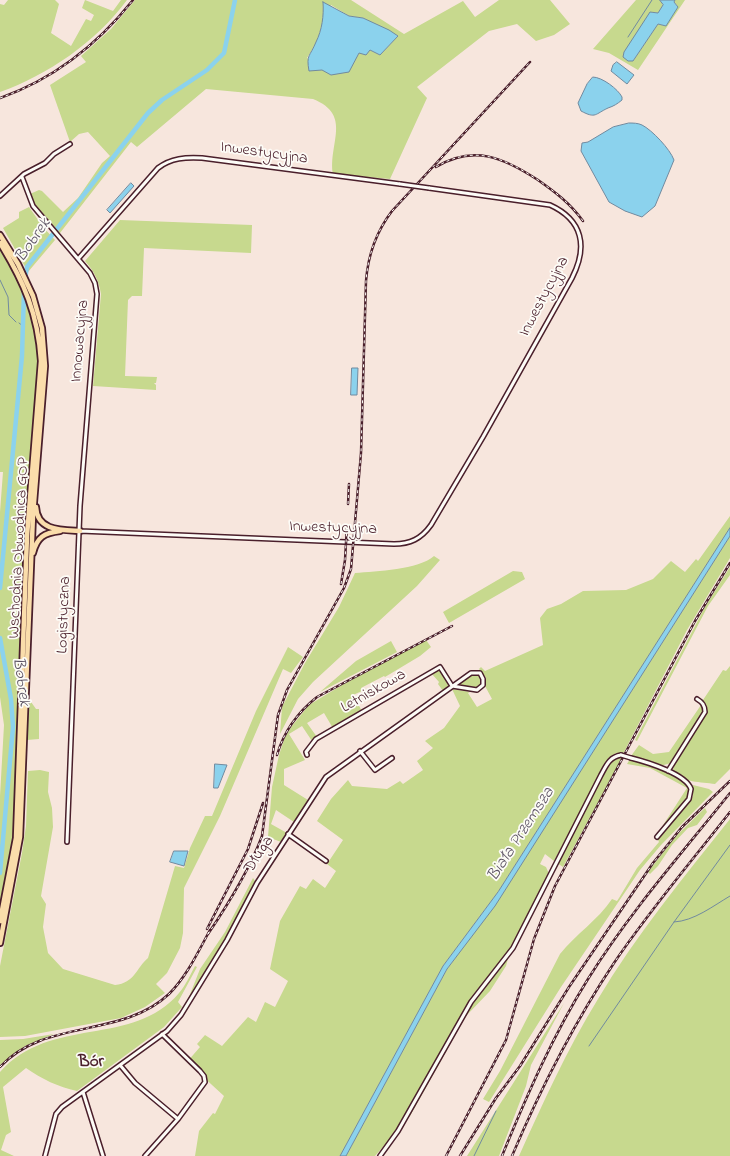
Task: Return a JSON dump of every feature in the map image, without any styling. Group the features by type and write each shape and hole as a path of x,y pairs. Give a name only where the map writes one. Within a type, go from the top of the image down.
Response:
{"highway":[{"name":"Wschodnia Obwodnica GOP","path":"0,235 18,264 33,296 42,328 45,366 30,567 20,837 0,943"},
{"name":"Wschodnia Obwodnica GOP","path":"0,243 18,273 30,301 38,334 40,375 27,536 15,849 0,921"},
{"path":"35,487 36,511 39,519 49,527 80,531"},
{"path":"30,567 36,543 40,538 51,532 66,530"}],"street":[{"path":"0,196 30,169 45,163 70,144"},
{"name":"Inwestycyjna","path":"78,259 158,168 167,162 179,158 202,158 550,205 563,212 575,225 579,236 581,251 578,267 572,278 483,437 431,525 423,535 412,541 394,544 80,531"},
{"name":"Innowacyjna","path":"22,177 33,206 94,280 97,294 80,531"},
{"name":"Logistyczna","path":"67,842 80,531"},
{"name":"Letniskowa","path":"307,755 306,752 316,739 440,667 452,686"},
{"name":"Długa","path":"45,1156 56,1114 62,1107 162,1034 181,1015 227,940 248,898 326,777 471,672 476,672 482,675 484,683 480,689 474,690 452,686"},
{"path":"668,771 705,712 705,707 702,702 697,699"},
{"path":"360,751 375,770 392,758"},
{"path":"380,1156 398,1131 471,1002 513,948 601,775 610,760 615,756 632,758 651,763 688,783 692,793 677,814 657,837"},
{"path":"288,834 326,862"},
{"path":"146,1156 178,1119 205,1082 204,1076 200,1071 162,1034"},
{"path":"120,1065 135,1083 178,1119"},
{"path":"83,1092 103,1156"}],"green space":[{"path":"8,0 55,0 59,4 51,33 71,46 86,19 91,21 94,15 82,8 85,0 113,11 121,0 127,0 101,30 70,55 36,76 0,92 0,4 4,5"},
{"path":"135,0 351,0 404,34 463,1 475,17 499,0 550,0 570,24 554,35 536,41 517,24 489,31 417,87 427,98 390,179 333,174 332,163 336,122 332,113 325,106 313,99 206,89 137,147 131,142 60,233 33,202 30,194 39,190 42,191 63,212 78,198 102,163 110,156 88,132 79,134 70,142 50,85 86,62 81,56 111,29","holes":["331,5 349,16 363,18 398,36 380,55 370,50 359,53 352,64 331,75 307,58 317,42 324,18"]},
{"path":"636,0 660,0 663,5 658,13 652,12 633,61 658,24 666,26 678,7 674,1 685,0 638,70 609,53 593,49"},
{"path":"29,207 43,227 55,240 28,272 3,228 19,218 19,212"},
{"path":"120,220 252,225 251,253 144,248 142,296 132,296 128,300 125,376 157,377 156,383 154,383 156,385 156,390 93,386 101,294 96,276 85,261"},
{"path":"0,248 17,276 28,301 33,320 39,362 26,504 13,842 0,906 0,796 4,725 0,697 0,512 3,472 0,472"},
{"path":"730,516 730,528 498,892 443,966 340,1156 195,1156 199,1131 213,1113 215,1114 224,1096 187,1062 200,1047 197,1044 205,1035 222,1046 248,1017 256,1022 265,1002 275,1007 288,981 270,969 280,921 300,886 306,889 313,879 325,888 336,871 327,864 343,840 317,821 331,799 348,780 352,786 387,789 400,781 403,784 423,770 417,761 433,748 425,741 444,728 460,706 452,689 470,692 468,693 477,707 492,699 485,686 486,678 479,669 481,667 485,671 543,645 540,618 547,609 561,604 583,591 626,590 653,579 671,561 685,572 696,559 698,561"},
{"path":"730,536 730,558 687,630 623,754 616,753 608,760 554,861 545,854 540,864 546,867 549,874 511,947 506,966 490,991 466,1016 410,1116 375,1156 346,1156 447,969 503,893"},
{"path":"434,556 440,560 417,586 313,682 298,699 280,734 282,707 305,663 339,607 355,573 408,567 427,561"},
{"path":"730,567 730,575 708,606 637,741 635,740 705,607"},
{"path":"513,571 522,572 525,579 449,623 443,612"},
{"path":"426,640 431,647 420,656 385,677 384,676 361,688 362,691 353,695 363,713 334,730 324,713 307,723 317,737 312,741 302,726 289,734 305,760 284,769 284,785 308,800 294,822 276,810 271,824 287,833 281,842 268,837 272,787 279,755 285,737 292,726 309,705 342,685"},
{"path":"391,641 397,652 320,692 356,661"},
{"path":"288,647 303,657 291,673 283,669 220,816 184,888 183,933 180,948 167,973 156,984 165,993 145,1007 121,1018 25,1036 0,1037 0,966 26,826 28,771 40,770 49,772 48,792 52,808 53,827 41,896 46,904 43,927 48,953 63,969 115,985 122,984 131,978 148,958 175,866 184,868 190,848 205,816 212,816 256,711"},
{"path":"730,666 730,769 715,784 687,780 673,770 674,765 707,711 703,700 723,670 726,671"},
{"path":"439,668 451,686 443,691 438,684 439,682 431,673"},
{"path":"472,674 478,674 481,677 482,683 479,688 475,689 474,687 458,685"},
{"path":"29,699 36,709 39,709 39,739 27,740"},
{"path":"701,705 704,711 671,763 660,766 631,756 639,745 653,754 669,752"},
{"path":"618,757 622,758 563,867 557,863 609,764"},
{"path":"630,759 646,763 670,773 690,788 690,796 656,836 687,788 650,768 627,764"},
{"path":"693,785 709,789 713,792 661,845 640,870 561,987 489,1102 483,1099 500,1071 560,954 600,914 612,899 617,901 637,868 659,842 657,838 693,796"},
{"path":"705,808 707,812 697,825 688,828 672,845 658,866 650,874 648,872 676,836"},
{"path":"730,819 730,1156 519,1156 546,1096 566,1057 613,975 644,929"},
{"path":"253,878 255,881 225,940 187,1002 200,969 225,932"},
{"path":"195,966 197,967 178,1002 182,1007 164,1027 77,1091 50,1082 26,1068 3,1087 11,1132 6,1135 1,1150 14,1156 0,1156 0,1072 20,1054 43,1043 67,1036 139,1021 160,1010 179,993"},
{"path":"564,1003 531,1065 526,1086 499,1156 467,1156"},
{"path":"54,1034 25,1046 0,1065 0,1040 23,1039"}],"water":[{"path":"660,0 675,0 674,2 678,7 666,26 658,24 633,61 628,61 623,57 624,52 650,12 658,13 663,5"},
{"path":"323,2 349,16 363,18 389,30 398,36 380,55 370,50 366,55 359,53 349,72 331,75 322,70 309,71 308,58 321,28 323,18"},
{"path":"617,62 634,75 627,84 611,71 613,65"},
{"path":"593,77 605,81 613,87 620,94 622,100 598,114 590,115 581,111 578,103 587,84"},
{"path":"629,123 640,124 651,131 665,145 674,160 655,206 642,217 625,211 609,202 581,151 582,143 588,142 613,127"},
{"path":"131,183 134,186 110,213 107,210"},
{"path":"352,368 358,368 357,395 351,395"},
{"path":"730,528 730,536 495,906 447,969 346,1156 340,1156 443,966 498,892"},
{"path":"215,764 227,765 218,788 214,788"},
{"path":"174,851 188,851 184,866 170,862"}],"waterway":[{"name":"Bobrek","path":"25,279 27,267 148,113 162,100 207,70 224,53 235,0"},
{"path":"628,37 652,0"},
{"path":"0,280 8,297 9,315 16,322"},
{"name":"Bobrek","path":"0,588 22,356 24,291"},
{"name":"Bobrek","path":"19,323 23,326"},
{"name":"Bobrek","path":"0,638 11,699 13,727 0,873"},
{"path":"589,1046 674,922 730,845"},
{"path":"674,922 696,916 730,896"},
{"path":"474,1156 496,1111"}],"railway":[{"path":"0,98 39,81 74,58 105,31 133,0"},
{"path":"208,934 238,886 251,862 262,836 278,715 287,690 344,588 351,569 361,453 366,281 374,244 381,227 392,211 530,62"},
{"path":"436,167 450,160 463,156 476,155 501,160 513,165 538,180 568,203 583,221"},
{"path":"348,504 349,484"},
{"path":"341,584 345,560 347,526"},
{"path":"446,1156 506,1040 534,939 555,886 695,621 730,563"},
{"path":"277,755 292,723 317,697 452,626"},
{"path":"460,1156 496,1098 520,1066 569,987 653,863 682,827 730,781"},
{"path":"502,1156 541,1066 563,1022 588,979 638,907 730,793"},
{"path":"207,929 248,849 263,803"},
{"path":"512,1156 558,1057 599,986 641,924 730,812"},
{"path":"0,1067 18,1052 39,1041 61,1034 129,1018 150,1008 169,994 181,980 192,964 210,930"}],"district":[{"name":"Bór","path":"91,1063"}],"water label":[{"name":"Biała Przemsza","path":"522,835"}]}
